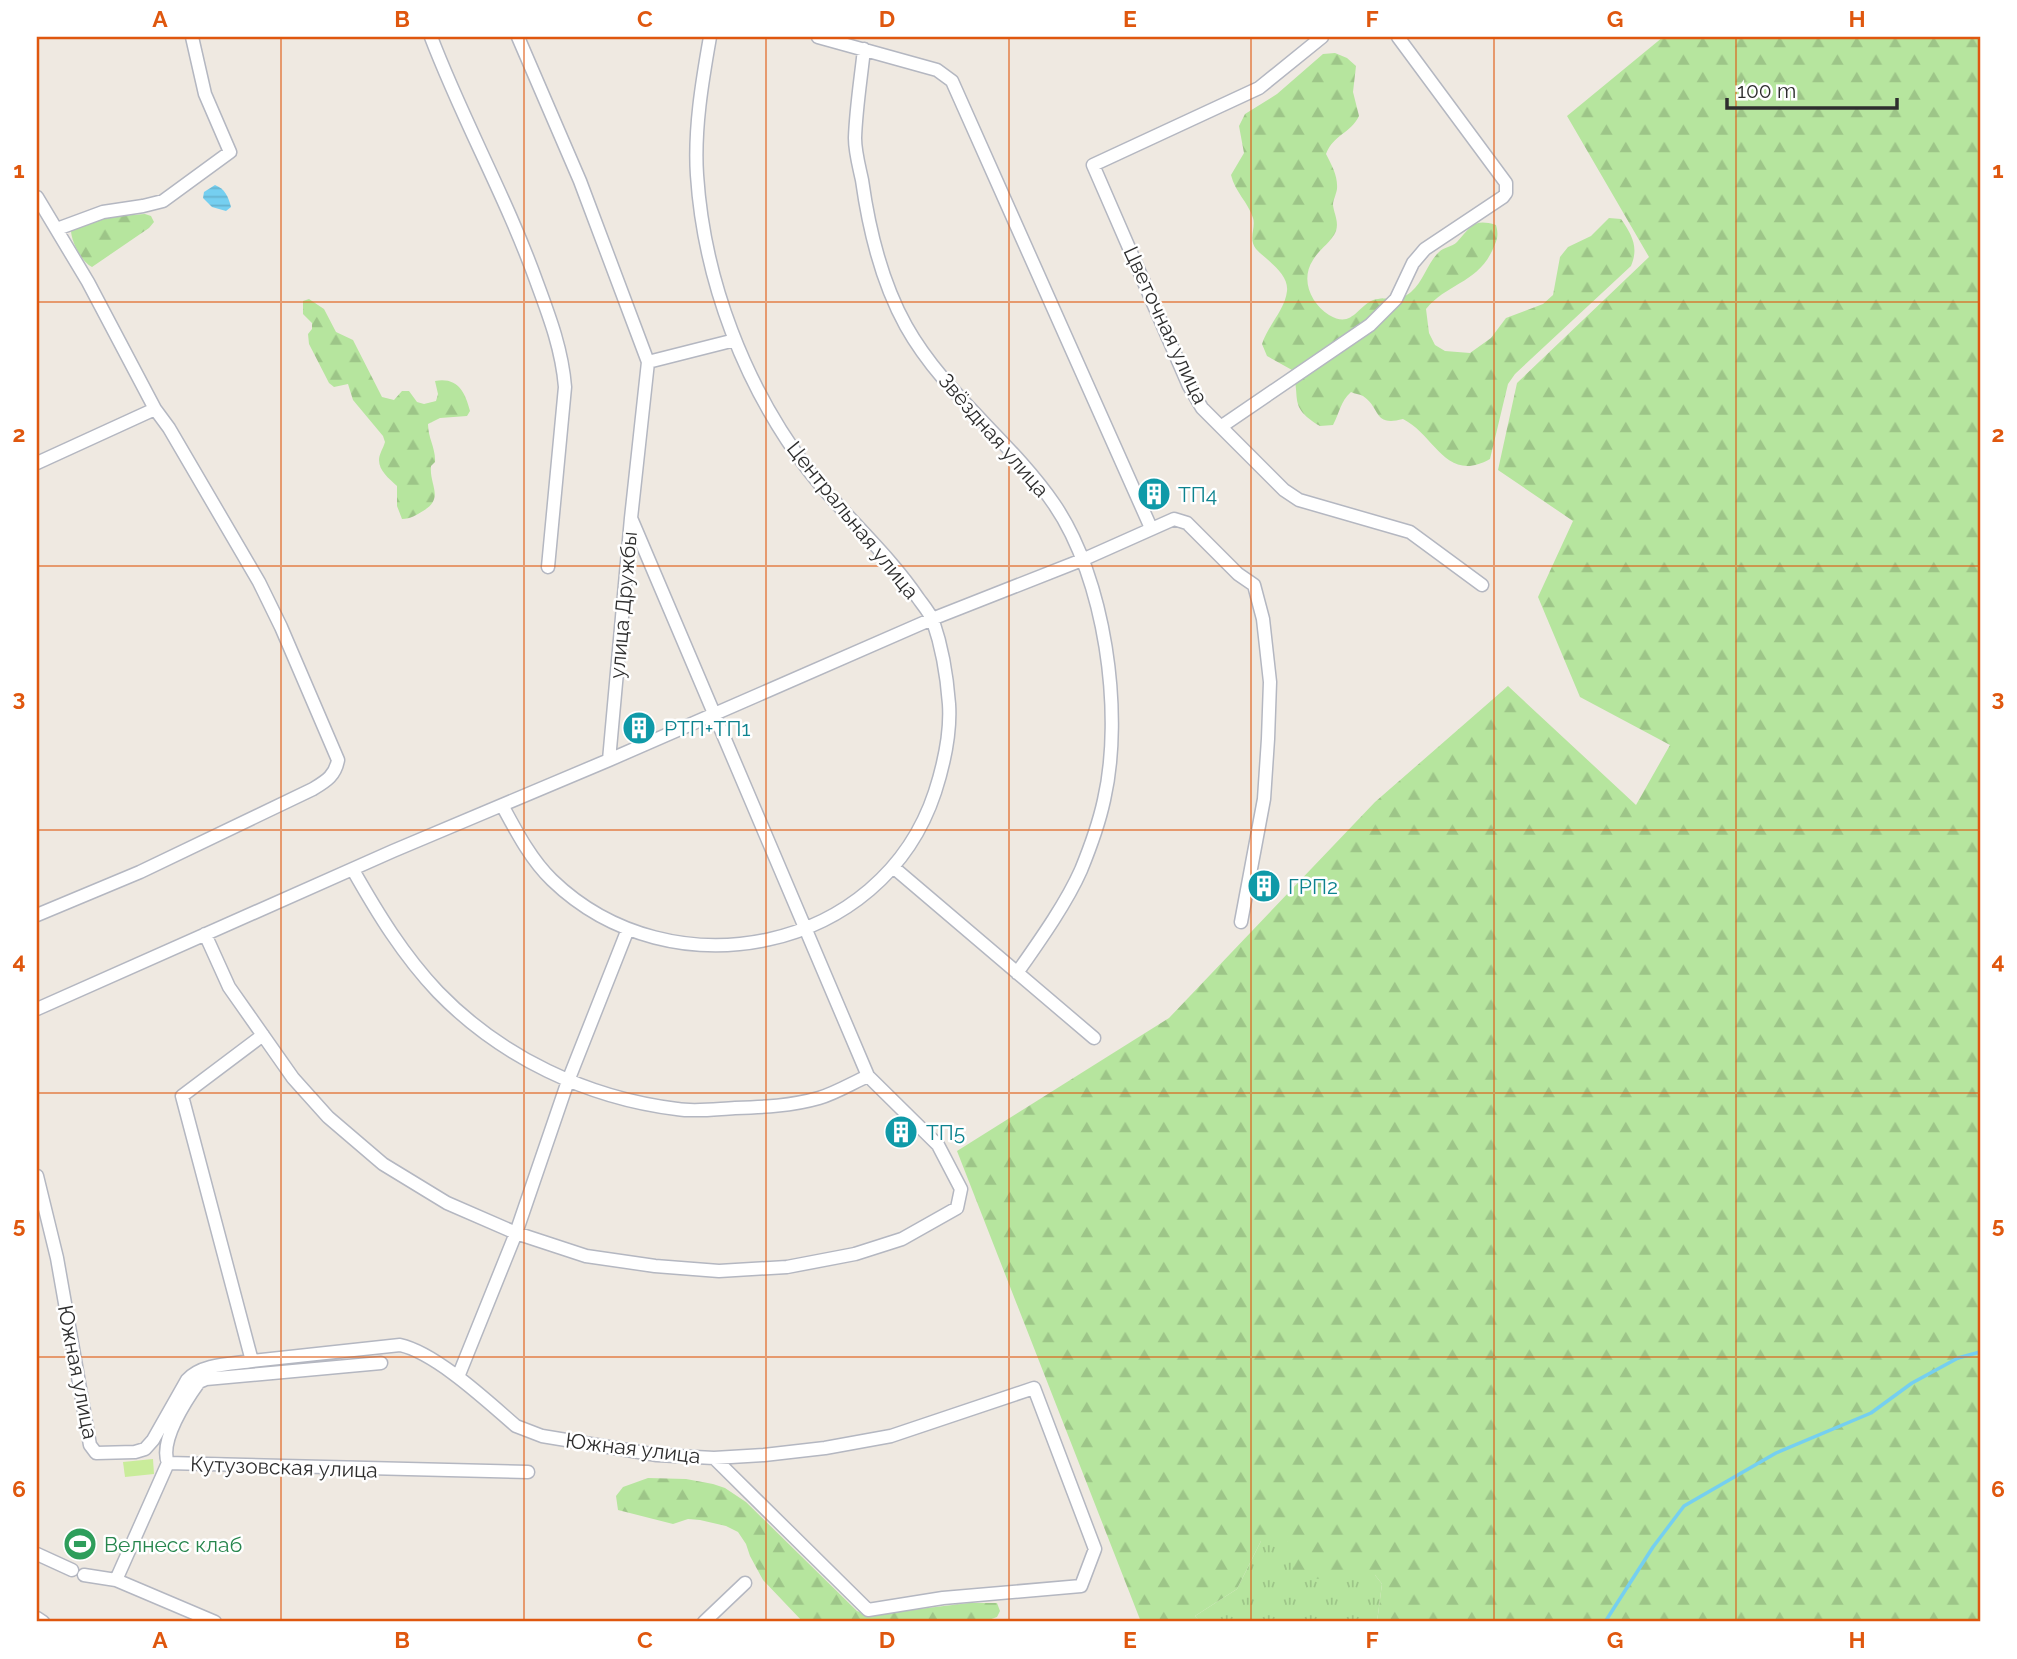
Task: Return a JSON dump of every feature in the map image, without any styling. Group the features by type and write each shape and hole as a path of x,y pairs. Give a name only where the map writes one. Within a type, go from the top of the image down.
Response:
{"street":[{"path":"57,229 94,214 163,201 230,152 205,94 192,37"},
{"path":"430,37 453,94 499,187 524,247 560,352 565,387 548,567"},
{"name":"улица Дружбы","path":"518,37 580,181 648,362 609,760"},
{"name":"Центральная улица","path":"502,805 520,837 551,880 606,919 628,929 672,942 700,946 733,946 771,940 805,930 839,912 868,892 893,867 915,839 931,805 943,769 949,704 932,619 907,582 810,472 773,418 751,378 735,340 715,276 697,172 703,73 710,37"},
{"path":"818,37 937,69 951,81 1151,528"},
{"name":"Цветочная улица","path":"1322,37 1259,88 1093,165 1189,386 1202,408 1284,490 1299,500 1410,532 1482,585"},
{"path":"1222,426 1370,325 1396,299 1413,264 1425,249 1506,193 1506,183 1398,37"},
{"name":"Звёздная улица","path":"864,49 855,140 877,258 906,326 935,368 978,418 1029,470 1056,506 1082,559 1096,600 1112,700 1110,756 1104,800 1080,871 1017,974"},
{"path":"37,197 155,410 169,428 259,582 335,748 338,760 336,771 330,779 313,789 141,872 37,915"},
{"path":"648,362 735,340"},
{"path":"37,463 155,410"},
{"path":"205,934 229,987 293,1078 328,1117 383,1164 447,1203 516,1233 586,1256 655,1266 719,1271 787,1267 855,1254 902,1239 957,1208 961,1189 938,1146 868,1076 631,518"},
{"path":"37,1009 932,619 1174,519 1187,523 1238,574 1254,585 1264,619 1270,682 1265,787 1241,922"},
{"path":"893,867 1094,1038"},
{"path":"353,870 386,928 439,993 495,1041 536,1066 568,1081 631,1102 680,1110 775,1107 821,1097 868,1076"},
{"path":"458,1377 516,1233 568,1081 628,929"},
{"path":"251,1361 182,1096 263,1035"},
{"name":"Южная улица","path":"37,1177 50,1227 93,1450 102,1455 145,1449 193,1373 201,1370 251,1361 400,1345 410,1347 458,1377 516,1426 542,1436 657,1455 714,1458 824,1448 891,1436 1034,1388 1095,1549 1082,1586 943,1598 868,1610 714,1458"},
{"path":"168,1463 166,1448 172,1430 199,1382 205,1379 381,1363"},
{"name":"Кутузовская улица","path":"116,1580 168,1463 528,1472"},
{"path":"37,1554 78,1572 116,1580 215,1622"},
{"path":"704,1622 745,1583"},
{"path":"37,1619 43,1622"}],"green space":[{"path":"1663,37 1980,37 1980,1622 1377,1622 1382,1584 1375,1575 1314,1579 1294,1570 1287,1541 1261,1541 1237,1589 1195,1616 1200,1622 1141,1622 957,1151 1169,1018 1375,802 1508,686 1636,805 1670,745 1580,697 1538,597 1573,521 1498,470 1517,383 1649,257 1567,116"},
{"path":"1335,53 1356,66 1353,92 1359,116 1351,127 1333,142 1326,154 1337,180 1333,205 1337,227 1331,239 1313,260 1307,275 1313,298 1329,315 1348,318 1371,301 1406,295 1415,288 1435,256 1455,244 1469,228 1477,223 1496,225 1496,241 1486,262 1426,309 1429,333 1435,345 1445,351 1470,353 1491,338 1506,318 1543,304 1553,295 1560,257 1568,247 1591,236 1609,218 1621,219 1633,241 1631,266 1515,374 1508,384 1490,459 1475,465 1462,466 1452,462 1414,426 1403,419 1393,421 1382,418 1369,401 1351,392 1342,403 1333,425 1320,426 1299,407 1292,370 1267,356 1262,344 1286,298 1287,284 1276,267 1256,249 1252,237 1253,218 1231,175 1244,153 1239,126 1245,114 1277,94 1323,54"},
{"path":"145,214 151,216 154,222 149,228 92,267 84,261 75,246 71,230 86,222"},
{"path":"309,299 324,309 336,332 353,340 382,397 394,400 402,391 409,391 417,402 424,404 436,401 438,394 435,381 443,380 455,384 463,392 470,411 467,416 440,418 428,424 435,457 431,473 435,496 430,506 423,511 402,519 397,506 397,486 380,467 379,457 385,442 383,436 353,400 348,384 334,387 329,383 309,344 308,334 312,323 303,314 303,301"},
{"path":"153,1459 154,1474 125,1477 123,1462"},
{"path":"648,1478 686,1479 725,1488 746,1502 857,1611 869,1615 969,1603 997,1603 1000,1611 997,1617 983,1622 803,1622 763,1580 738,1532 726,1526 700,1520 688,1519 673,1524 618,1510 616,1496 623,1487"},
{"path":"1261,1541 1287,1541 1354,1575 1375,1575 1382,1584 1377,1622 1200,1622 1195,1616 1237,1589"}],"water":[{"path":"215,185 224,191 229,199 231,207 226,211 212,207 203,198 204,192"}],"waterway":[{"path":"1605,1622 1653,1547 1684,1506 1776,1453 1871,1413 1912,1383 1958,1358 1980,1352"}],"place":[{"name":"ТП4","path":"1154,494"},
{"name":"РТП+ТП1","path":"639,728"},
{"name":"ГРП2","path":"1264,886"},
{"name":"ТП5","path":"901,1132"},
{"name":"Велнесс клаб","path":"80,1544"}]}
